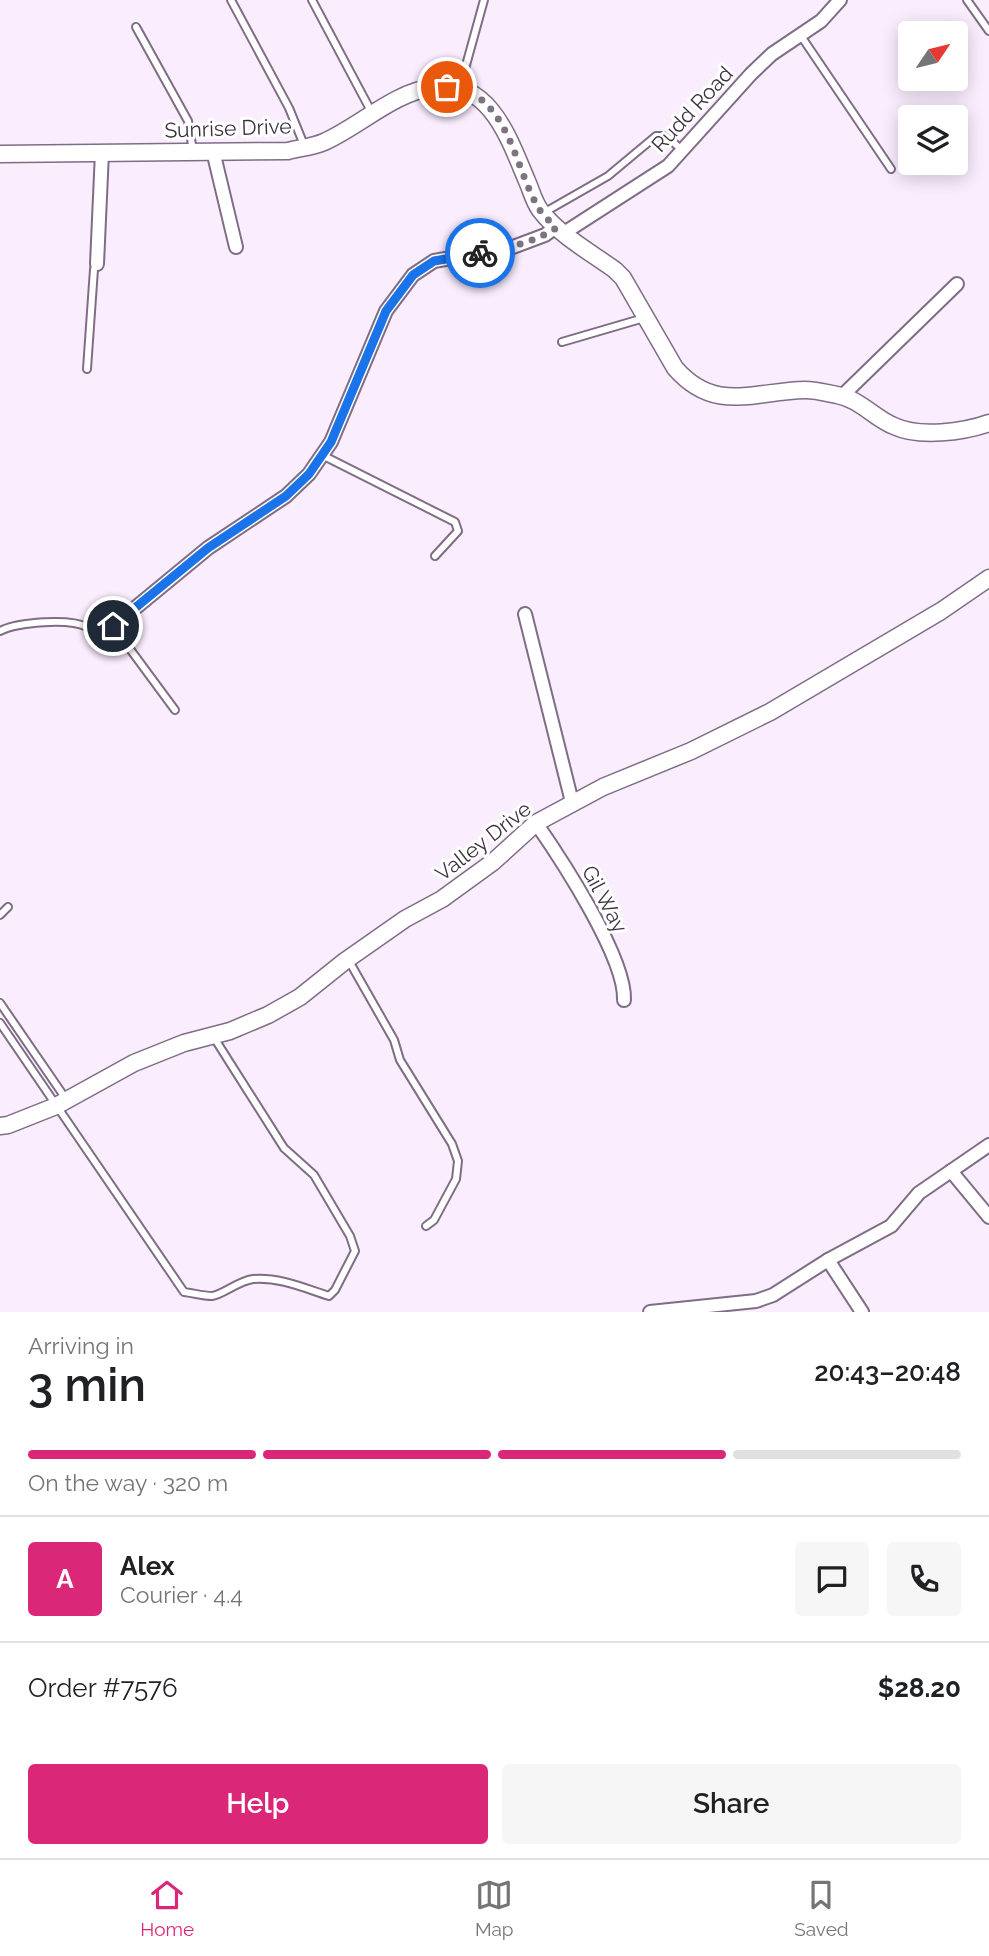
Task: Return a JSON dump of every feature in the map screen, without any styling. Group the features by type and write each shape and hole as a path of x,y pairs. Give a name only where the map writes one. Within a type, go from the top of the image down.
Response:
{"street":[{"name":"Rudd Road","path":"100,637 208,548 286,496 309,474 331,442 386,311 413,275 434,261 513,247 560,230 668,166 751,74 772,54 821,21 840,0"},
{"name":"Sunrise Drive","path":"0,154 288,150 322,143 411,93 434,87 459,89"},
{"path":"459,89 478,97 493,112 510,140 538,208 560,230 623,278 675,368 685,379 710,394 725,397 807,390 842,396 855,401 894,427 924,433 973,428 989,423"},
{"path":"212,151 236,247"},
{"path":"97,264 102,152"},
{"path":"842,396 957,284"},
{"name":"Valley Drive","path":"0,1126 62,1103 134,1063 184,1043 230,1031 268,1015 300,997 405,919 450,893 493,862 536,823 603,787 691,751 771,711 941,611 989,578"},
{"path":"524,614 572,802"},
{"name":"Gil Way","path":"536,823 565,864 609,947 624,990 624,1000"},
{"path":"650,1312 756,1301 773,1295 828,1259 891,1226 919,1193 989,1145"},
{"path":"951,1171 989,1217"},
{"path":"828,1259 862,1312"}],"lane":[{"path":"231,0 289,108 305,147"},
{"path":"312,0 373,114"},
{"path":"459,89 484,0"},
{"path":"967,0 989,32"},
{"path":"136,27 188,121 193,151"},
{"path":"801,36 891,169"},
{"path":"543,213 608,176 656,136 666,136 682,150"},
{"path":"87,369 94,269 97,264"},
{"path":"562,342 647,317"},
{"path":"322,455 455,522 458,531 435,556"},
{"path":"0,631 30,622 73,624 89,628 100,637"},
{"path":"113,626 175,710"},
{"path":"0,915 8,907"},
{"path":"348,959 394,1040 400,1060 452,1144 458,1161 456,1179 434,1220 426,1226"},
{"path":"0,1003 184,1292 213,1296 250,1279 270,1279 329,1296 335,1290 355,1251 350,1236 314,1175 284,1148 213,1035"},
{"path":"0,1023 62,1103"}],"way so far":[{"path":"447,87 467,91 478,97 493,112 510,140 538,208 556,228 513,247 480,253"}],"route":[{"path":"113,626 208,548 286,496 309,474 331,442 386,311 413,275 434,261 480,253"}]}
